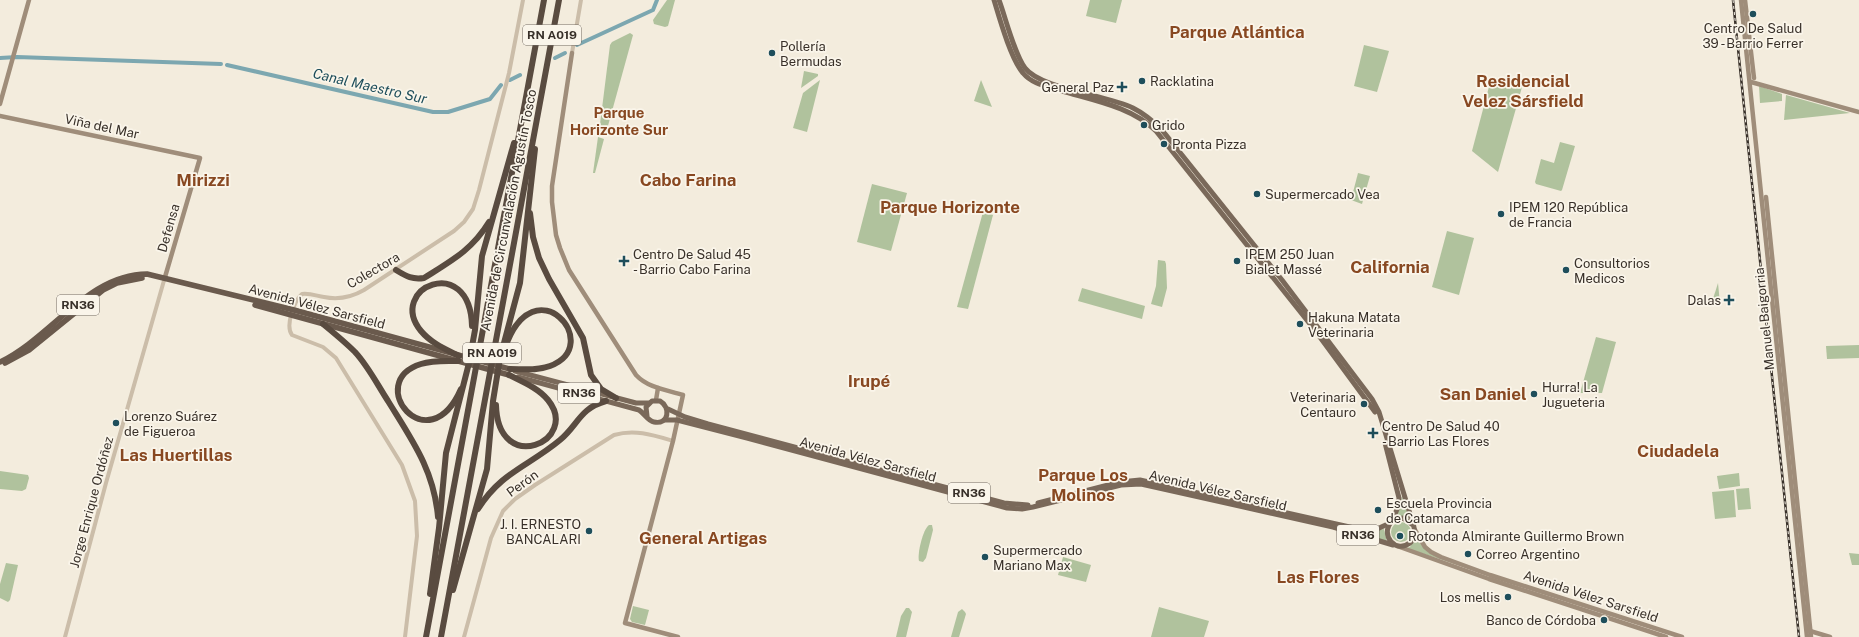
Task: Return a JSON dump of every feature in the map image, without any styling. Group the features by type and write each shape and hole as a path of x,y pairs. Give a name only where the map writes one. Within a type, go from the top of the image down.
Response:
{"highway":[{"name":"Avenida de Circunvalación Agustín Tosco","path":"425,637 544,0"},
{"name":"Avenida de Circunvalación Agustín Tosco","path":"441,637 559,0"},
{"path":"444,622 488,461 493,401 498,369 504,338 520,283 541,96"},
{"path":"425,637 438,537 446,454 470,361 475,330 481,261 523,116"},
{"path":"529,193 533,237 543,268 582,338 591,375 601,389 616,398"},
{"path":"396,270 408,278 424,278 450,262 467,250 478,239 496,208"},
{"name":"Avenida Vélez Sarsfield","path":"0,362 27,347 89,295 108,282 124,276 142,274 510,372"},
{"name":"Avenida Vélez Sarsfield","path":"0,366 23,354 92,298 110,286 137,278 165,279"},
{"path":"438,283 449,284 456,287 465,295 470,307 472,319 470,361 459,393 452,405 443,414 436,418 426,420 414,417 408,413 400,403 398,391 399,382 407,372 414,367 427,362 458,358 431,340 420,330 415,322 413,313 415,299 420,291 430,285 438,283"},
{"path":"541,310 560,316 567,325 571,340 567,352 562,359 545,368 510,372 541,393 547,399 554,411 555,419 552,433 538,445 528,447 517,445 508,440 501,430 496,410 498,369 511,333 523,318 532,312 541,310"},
{"name":"Avenida Vélez Sarsfield","path":"293,313 323,324 458,358"},
{"path":"323,324 343,341 365,364 419,450 427,468 435,494 438,537"},
{"path":"473,519 483,501 505,477 555,444 567,434 581,415 590,406 606,401"}],"main road":[{"path":"0,104 29,0"},
{"path":"994,0 1016,63 1026,76 1044,86 1122,109 1147,123 1163,140 1314,329 1363,393 1379,421 1398,496 1398,507 1392,522"},
{"path":"999,0 1019,56 1028,72 1044,82 1132,107 1151,119 1162,130 1258,249 1316,324 1374,403 1382,420 1414,527"},
{"name":"Manuel Baigorria","path":"1741,0 1753,83"},
{"name":"Manuel Baigorria","path":"1745,0 1811,637"},
{"path":"572,53 552,186 553,216 558,241 569,270 632,370 643,381 658,388 683,394 673,441 624,623 678,637"},
{"path":"1753,83 1859,112"},
{"name":"Viña del Mar","path":"0,116 200,158"},
{"name":"Defensa","path":"165,279 200,158"},
{"name":"Manuel Baigorria","path":"1780,346 1808,637"},
{"name":"Avenida Vélez Sarsfield","path":"510,372 636,403 650,403"},
{"name":"Avenida Vélez Sarsfield","path":"510,372 639,410 647,416"},
{"path":"647,416 646,407 656,400 658,388"},
{"name":"RN36","path":"656,400 663,402 668,409"},
{"path":"664,420 668,409"},
{"name":"Avenida Vélez Sarsfield","path":"668,409 708,424 1013,505 1033,504 1120,482 1140,480 1363,530 1375,530 1392,522"},
{"name":"RN36","path":"647,416 650,420 656,422 664,420"},
{"name":"Avenida Vélez Sarsfield","path":"664,420 677,420 1012,508 1033,508 1121,485 1136,483 1333,527 1381,543 1396,546 1489,579 1666,637"},
{"name":"RN36","path":"1403,518 1414,527 1415,536 1406,546 1396,546 1387,536 1388,527 1392,522 1403,518"},
{"name":"Avenida Vélez Sarsfield","path":"1414,527 1425,547 1440,557 1490,575 1682,637"},
{"path":"1810,631 1830,637"}],"street":[{"name":"Colectora","path":"293,313 297,300 302,294 332,298 349,297 364,290 454,231 464,222 472,209 479,190 504,92 523,0"},
{"path":"572,53 581,0"},
{"name":"Jorge Enrique Ordóñez","path":"65,637 106,483 165,279"},
{"path":"293,313 289,329 292,335 328,350 342,367 395,453 409,482 415,502 417,536 405,637"},
{"name":"Perón","path":"464,637 494,528 503,511 509,504 535,485 614,435 636,432 673,441"}],"green space":[{"path":"667,0 675,0 668,26 665,27 654,24 653,20"},
{"path":"1090,0 1122,0 1116,23 1086,16"},
{"path":"630,33 633,35 606,133 599,132 610,45 612,42"},
{"path":"1364,45 1389,51 1377,92 1354,86"},
{"path":"804,71 818,74 818,76 801,88"},
{"path":"1491,79 1524,80 1498,172 1472,151"},
{"path":"820,80 807,132 793,128 803,93"},
{"path":"981,80 992,107 974,101"},
{"path":"1759,86 1782,94 1782,101 1760,103"},
{"path":"1786,95 1850,113 1784,120"},
{"path":"598,137 604,139 595,173 593,173"},
{"path":"1560,142 1575,146 1561,191 1536,184 1535,182 1541,159 1554,163"},
{"path":"1358,173 1370,176 1362,204 1351,200"},
{"path":"872,184 907,193 891,251 857,242"},
{"path":"983,212 993,215 968,309 957,307"},
{"path":"1447,231 1474,238 1459,295 1432,287"},
{"path":"1158,260 1165,261 1166,264 1167,288 1162,307 1151,304 1156,286"},
{"path":"1718,283 1720,304 1712,302"},
{"path":"1082,288 1145,306 1142,319 1078,301"},
{"path":"1596,337 1616,342 1602,393 1580,393"},
{"path":"1859,345 1859,358 1827,359 1826,346"},
{"path":"0,471 28,475 29,478 26,489 22,491 0,489"},
{"path":"1739,473 1740,486 1719,489 1717,476"},
{"path":"1749,488 1751,509 1738,510 1736,489"},
{"path":"1734,490 1736,517 1715,519 1712,492"},
{"path":"1402,496 1409,519 1402,516 1396,517"},
{"name":"Rotonda Almirante Guillermo Brown","path":"1401,522 1408,525 1411,532 1408,539 1401,542 1394,539 1391,532 1394,525"},
{"path":"929,525 932,525 933,530 926,558 923,562 919,561 920,548 923,536"},
{"path":"1348,529 1367,533 1384,529 1387,542"},
{"path":"1415,538 1429,553 1488,575 1406,548 1410,547"},
{"path":"1849,553 1859,554 1859,565 1852,565"},
{"path":"1063,557 1091,565 1086,582 1058,575"},
{"path":"6,563 18,565 10,600 8,602 0,598 0,584"},
{"path":"633,606 649,610 645,625 632,622 630,619"},
{"path":"1159,607 1209,621 1204,637 1151,637"},
{"path":"906,608 909,608 912,612 906,637 896,637 901,616"},
{"path":"962,609 966,614 959,637 951,637 958,612"}],"waterway":[{"name":"Canal Maestro Sur","path":"577,45 653,10 657,0"},
{"name":"Canal Maestro Sur","path":"555,58 565,53"},
{"name":"Canal Maestro Sur","path":"0,58 17,57 221,64"},
{"name":"Canal Maestro Sur","path":"227,65 433,112 448,112 490,99 501,85"},
{"name":"Canal Maestro Sur","path":"510,80 520,75"}],"railway":[{"path":"1733,0 1799,637"}],"place":[{"name":"Centro De Salud 39 - Barrio Ferrer","path":"1753,14"},
{"name":"Pollería Bermudas","path":"772,53"},
{"name":"Racklatina","path":"1142,81"},
{"name":"General Paz","path":"1122,87"},
{"name":"Grido","path":"1144,125"},
{"name":"Pronta Pizza","path":"1164,144"},
{"name":"Supermercado Vea","path":"1257,194"},
{"name":"IPEM 120 República de Francia","path":"1501,214"},
{"name":"Centro De Salud 45 - Barrio Cabo Farina","path":"624,261"},
{"name":"IPEM 250 Juan Bialet Massé","path":"1237,261"},
{"name":"Consultorios Medicos","path":"1566,270"},
{"name":"Dalas","path":"1729,300"},
{"name":"Hakuna Matata Veterinaria","path":"1300,324"},
{"name":"Hurra! La Jugueteria","path":"1534,394"},
{"name":"Veterinaria Centauro","path":"1364,404"},
{"name":"Lorenzo Suárez de Figueroa","path":"116,423"},
{"name":"Centro De Salud 40 - Barrio Las Flores","path":"1373,433"},
{"name":"Escuela Provincia de Catamarca","path":"1378,510"},
{"name":"J. I. ERNESTO BANCALARI","path":"589,531"},
{"name":"Rotonda Almirante Guillermo Brown","path":"1400,536"},
{"name":"Correo Argentino","path":"1468,554"},
{"name":"Supermercado Mariano Max","path":"985,557"},
{"name":"Los mellis","path":"1508,597"},
{"name":"Banco de Córdoba","path":"1604,620"}],"district":[{"name":"Parque Atlántica","path":"1237,32"},
{"name":"Residencial Velez Sársfield","path":"1523,91"},
{"name":"Parque Horizonte Sur","path":"619,122"},
{"name":"Mirizzi","path":"203,180"},
{"name":"Cabo Farina","path":"688,180"},
{"name":"Parque Horizonte","path":"950,207"},
{"name":"California","path":"1390,267"},
{"name":"Irupé","path":"869,381"},
{"name":"San Daniel","path":"1483,394"},
{"name":"Ciudadela","path":"1678,451"},
{"name":"Las Huertillas","path":"176,455"},
{"name":"Parque Los Molinos","path":"1083,485"},
{"name":"General Artigas","path":"703,538"},
{"name":"Las Flores","path":"1318,577"}]}
